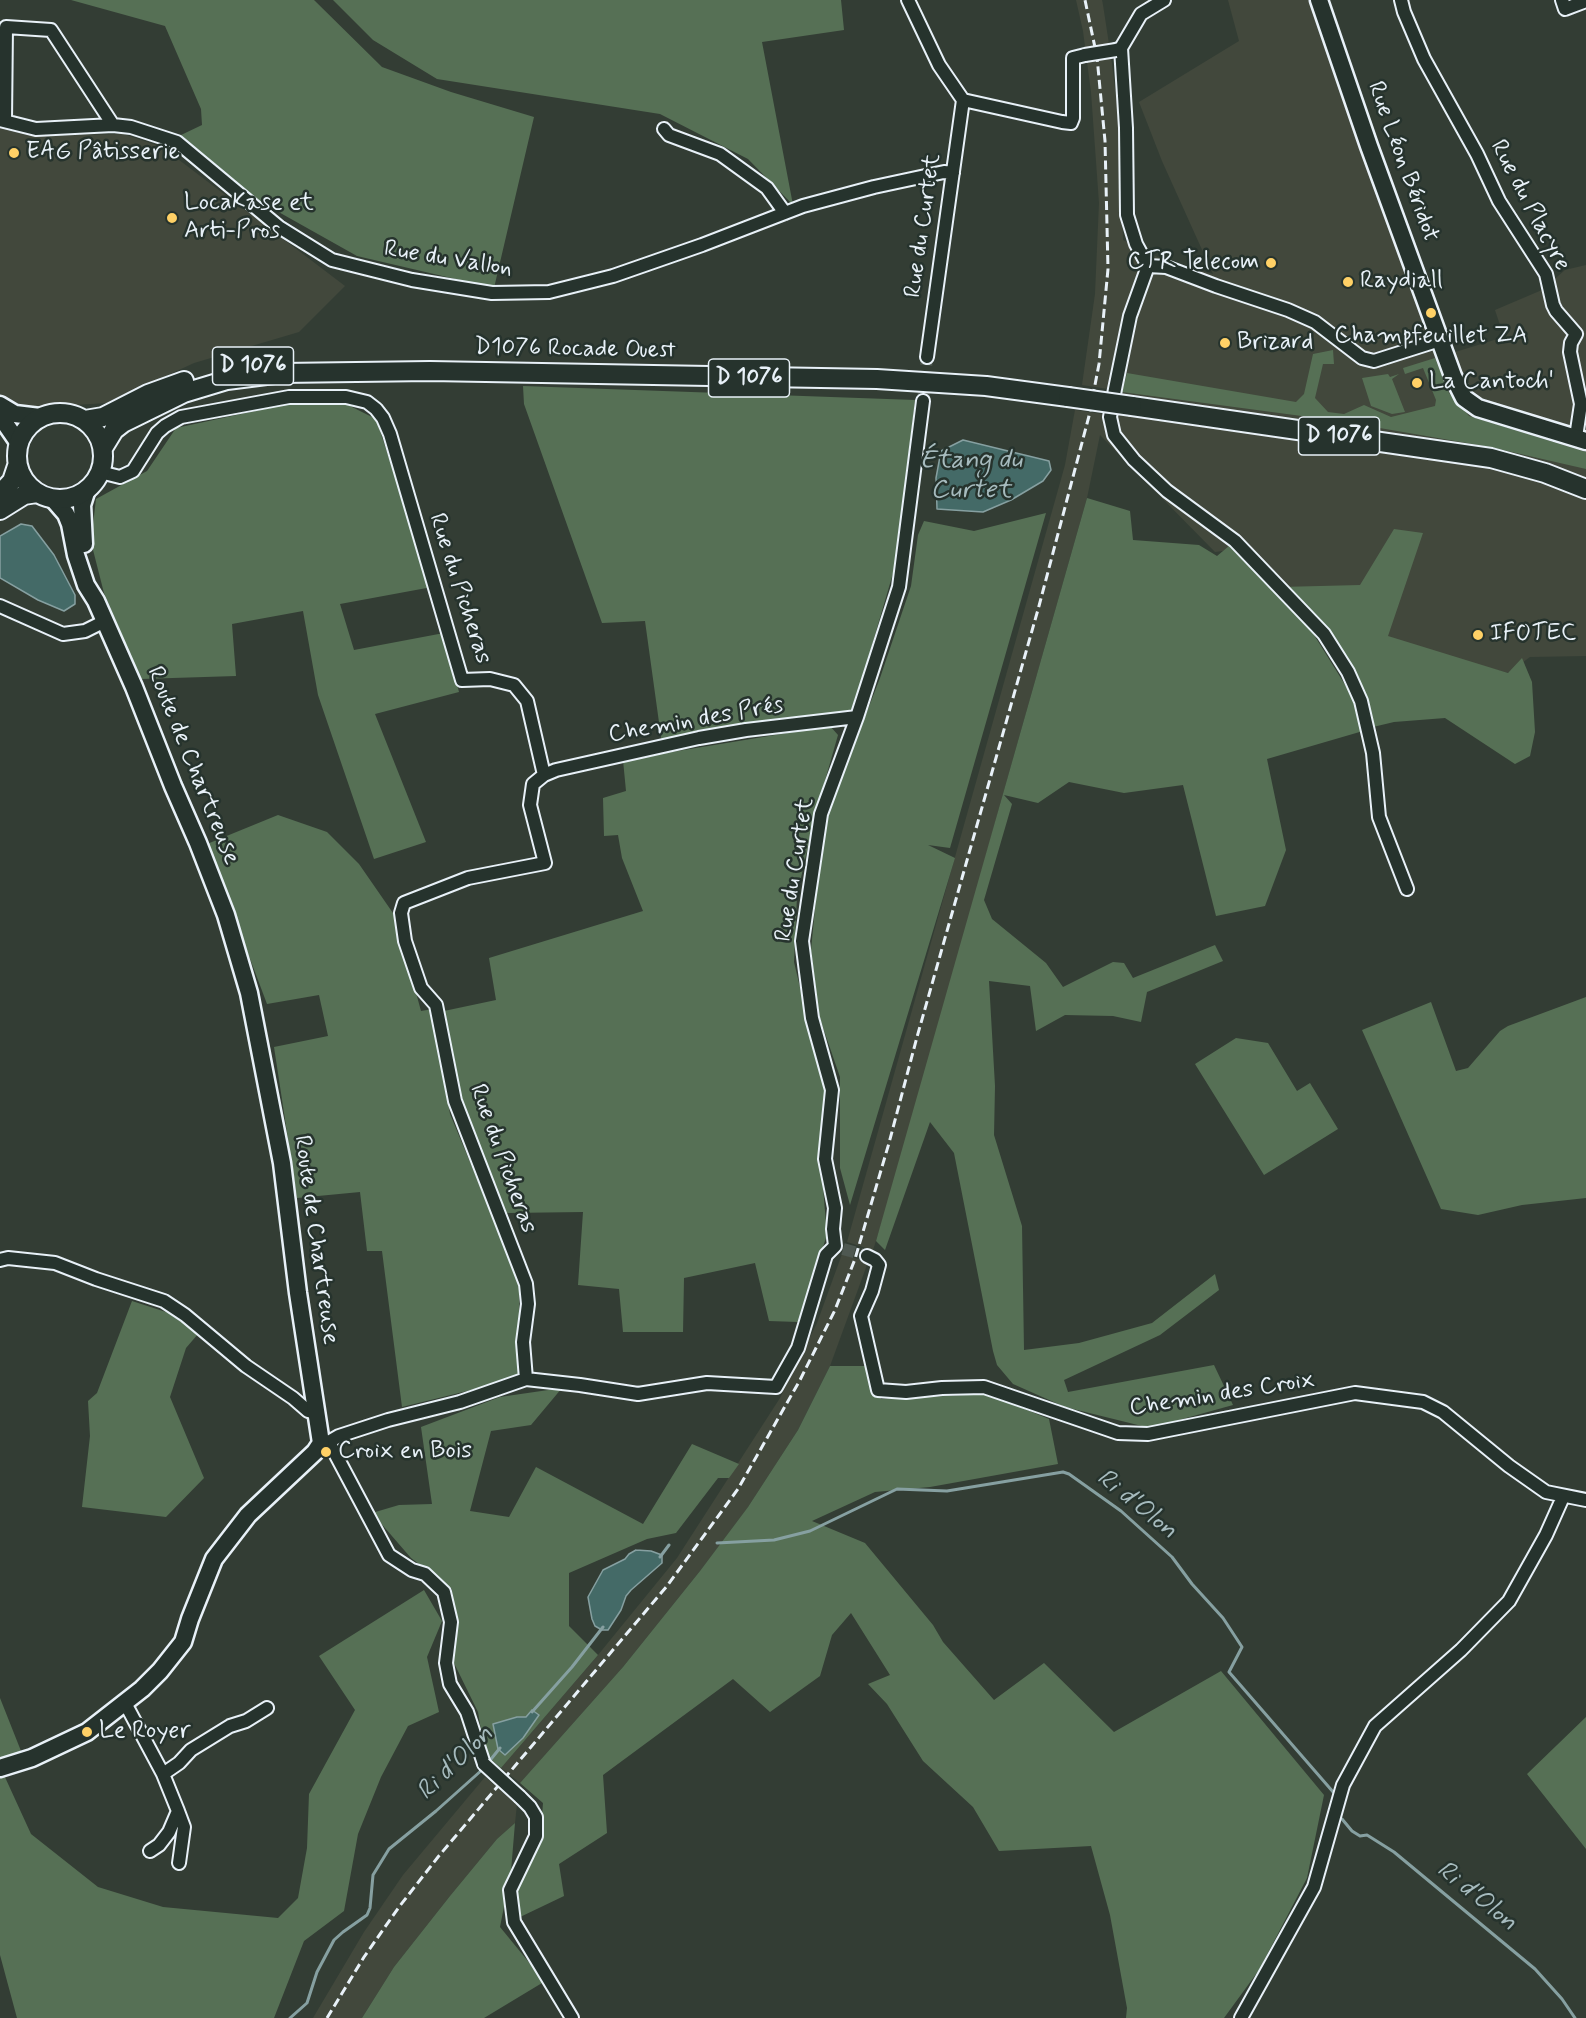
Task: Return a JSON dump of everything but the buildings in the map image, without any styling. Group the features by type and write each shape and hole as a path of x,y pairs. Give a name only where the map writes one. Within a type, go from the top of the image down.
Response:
{"main road":[{"name":"Rue Léon Béridot","path":"1319,0 1459,390 1472,405 1581,439"},
{"name":"D 1076","path":"85,420 103,417 148,394 187,380 246,367 280,364 326,365 430,371"},
{"name":"D1076 Rocade Ouest","path":"103,448 114,430 123,423 184,393 227,380 282,373 430,371 908,380 986,386 1491,458 1545,473"},
{"path":"0,405 15,414 40,417"},
{"path":"0,510 24,495 66,499 77,496 87,489 100,472 103,448 99,437 85,420 70,413 55,412 40,417 27,427 18,442 17,466 21,476 45,496"},
{"path":"0,416 18,442"},
{"path":"0,494 12,481 17,466"},
{"name":"D 1076","path":"1545,473 1586,480"},
{"name":"D 1076","path":"1545,473 1586,489"},
{"name":"Route de Chartreuse","path":"87,489 82,505 82,524 85,551 96,600"},
{"name":"Route de Chartreuse","path":"45,496 66,514 86,585 96,600 134,687 226,915 249,993 282,1163 316,1413 325,1442"},
{"path":"0,1768 32,1758 75,1739 96,1726 160,1671 183,1642 214,1559 248,1515 325,1442"}],"street":[{"path":"908,0 939,65 963,100 1071,123 1073,118 1073,58 1118,49"},
{"path":"1164,0 1142,14 1118,49 1126,128 1127,215 1136,244 1148,266 1130,315 1115,389 1110,417 1114,435 1134,460 1167,491 1235,541 1324,634 1348,672 1360,701 1374,753 1378,818 1407,889"},
{"name":"Rue du Placyre","path":"1401,0 1424,59 1477,154 1499,201 1546,273 1556,311 1581,331 1571,343 1570,352 1581,404 1581,439"},
{"path":"1562,0 1565,9 1586,1"},
{"path":"3,120 3,58 6,27 51,30 113,125"},
{"name":"Rue du Curtet","path":"927,357 963,100"},
{"name":"Rue du Vallon","path":"3,120 36,129 113,125 131,127 177,142 279,227 332,260 412,280 492,293 549,292 613,276 803,206 874,187 944,172 953,173"},
{"path":"663,129 669,135 720,154 767,188 785,213"},
{"path":"1148,266 1166,267 1288,310 1315,322 1365,359 1374,361 1440,340"},
{"name":"Rue du Picheras","path":"100,472 120,477 133,471 157,434 165,426 181,417 289,397 346,397 367,402 383,418 390,434 462,680 490,679 514,685 526,701 544,775 533,784 530,805 545,863 468,878 404,903 401,913 405,940 421,988 436,1005 455,1101 526,1284 528,1304 523,1342 526,1379"},
{"name":"Rue du Curtet","path":"526,1379 638,1394 707,1383 776,1387 798,1348 826,1255 839,1247 833,1229 835,1208 825,1159 832,1090 812,1018 802,942 821,814 857,717 899,588 923,401"},
{"path":"0,606 63,634 85,632 105,621"},
{"name":"Chemin des Prés","path":"544,775 556,770 699,738 857,717"},
{"name":"Chemin des Croix","path":"867,1256 879,1265 872,1291 861,1316 878,1390 906,1392 984,1387 1118,1433 1148,1434 1355,1393 1423,1402 1443,1412 1509,1466 1546,1492 1586,1500"},
{"path":"0,1260 8,1257 55,1263 164,1301 185,1315 246,1366 308,1411 316,1413"},
{"path":"526,1379 460,1402 388,1420 325,1442 389,1555 412,1570 425,1574 444,1592 451,1622 446,1663 450,1684 467,1712 484,1764 530,1807 536,1817 536,1836 510,1890 514,1922 572,2018"},
{"path":"1241,2018 1314,1887 1343,1785 1375,1726 1461,1650 1509,1601 1546,1535 1563,1497"},
{"path":"124,1703 163,1774 184,1827 179,1863"},
{"path":"163,1774 201,1744 230,1726 246,1721 267,1708"},
{"path":"150,1851 159,1845 169,1832 178,1811"}],"shaded area":[{"path":"1076,0 1102,0 1103,5 1120,130 1123,240 1168,262 1213,274 1162,161 1139,102 1239,41 1228,0 1315,0 1381,203 1452,353 1504,337 1495,310 1542,290 1565,270 1586,265 1586,656 1530,657 1508,673 1385,639 1278,589 1231,550 1215,552 1100,435 1087,498 907,1143 873,1250 847,1242 1065,465 1075,410 1103,414 1108,389 1082,385 1095,294 1099,203 1091,92 1083,31"},
{"path":"0,128 31,136 123,134 162,147 345,286 299,332 194,363 107,403 26,408 2,398 0,396"},
{"path":"842,1254 868,1262 830,1366 798,1430 748,1507 700,1571 623,1667 520,1783 501,1768 677,1558 780,1398 817,1323"},
{"path":"485,1777 517,1804 515,1823 497,1839 394,1967 362,2018 313,2018 364,1932 403,1875"}],"green space":[{"path":"71,0 314,0 382,67 451,92 534,117 494,288 357,256 259,201 181,135 202,125 201,109 165,26"},
{"path":"333,0 841,0 844,30 762,42 793,205 748,159 660,114 437,79 373,40"},
{"path":"1333,350 1334,364 1323,364 1315,398 1328,412 1344,414 1364,405 1391,417 1435,406 1436,400 1423,368 1405,374 1403,368 1435,358 1449,393 1469,416 1586,452 1586,469 1490,447 1339,421 1122,392 1127,373 1296,402 1304,394 1313,354"},
{"path":"1388,374 1390,377 1399,374 1392,379 1405,412 1392,414 1371,406 1362,378"},
{"path":"523,386 915,400 896,563 853,710 662,744 645,621 602,623 524,404"},
{"path":"288,404 346,404 376,419 432,587 340,604 354,650 444,633 459,692 375,714 426,842 374,859 318,695 303,611 232,624 236,676 141,679 104,593 91,542 96,499 147,471 176,428"},
{"path":"1087,498 1130,511 1133,540 1199,545 1217,556 1235,541 1280,587 1360,585 1394,529 1423,533 1388,636 1508,673 1522,658 1532,682 1535,732 1530,756 1515,764 1445,718 1394,722 1373,727 1346,663 1285,601 1311,630 1352,696 1363,731 1267,759 1286,850 1265,906 1216,916 1183,785 1124,793 1069,782 1038,803 1004,795 1012,804 984,900 992,919 1046,963 1063,987 1113,962 1124,963 1133,978 1215,945 1223,961 1147,992 1141,1022 1113,1016 1065,1015 1036,1031 1030,986 989,981 995,1086 994,1135 1022,1226 1024,1350 1079,1343 1152,1323 1215,1274 1219,1290 1160,1335 1064,1380 1068,1392 1214,1365 1233,1405 1150,1428 1065,1407 1013,1384 997,1365 954,1153 930,1122 885,1250 876,1241"},
{"path":"1046,513 950,848 928,845 955,858 850,1205 840,1168 840,1077 819,1016 811,950 823,826 880,678 911,586 918,535 924,521 974,531"},
{"path":"830,726 838,735 814,819 797,896 794,962 825,1093 820,1152 827,1235 798,1322 769,1321 755,1263 684,1278 683,1332 623,1332 619,1289 578,1285 583,1212 507,1213 463,1122 444,1011 496,1000 489,958 643,911 622,858 618,835 604,836 603,798 626,791 623,760"},
{"path":"278,815 327,832 359,864 395,916 421,1011 433,1009 450,1114 519,1280 520,1378 402,1407 382,1251 367,1251 360,1192 297,1198 274,1047 328,1036 319,995 267,1004 207,844"},
{"path":"1586,997 1586,1198 1522,1205 1478,1215 1441,1209 1362,1030 1431,1002 1456,1071 1468,1068 1500,1031 1508,1026"},
{"path":"1236,1038 1268,1043 1297,1091 1310,1083 1338,1129 1264,1175 1195,1064"},
{"path":"132,1301 169,1313 198,1334 186,1348 170,1397 204,1478 166,1517 82,1507 90,1436 88,1401 97,1393"},
{"path":"830,1366 866,1366 881,1399 988,1394 1049,1419 1058,1464 930,1487 875,1492 812,1521 865,1543 933,1625 943,1642 994,1700 1044,1663 1114,1732 1221,1671 1324,1795 1307,1878 1259,1970 1224,2018 1126,2018 1127,2008 1110,1915 1091,1846 999,1851 973,1807 923,1761 887,1704 868,1684 890,1675 851,1613 832,1635 820,1676 770,1712 733,1679 603,1775 607,1833 559,1864 564,1896 518,1918 516,1891 541,1830 543,1803 520,1783 623,1667 748,1507 798,1430"},
{"path":"562,1388 531,1425 491,1431 470,1511 509,1517 536,1467 643,1524 692,1444 739,1464 729,1478 718,1478 676,1533 647,1539 569,1573 569,1626 598,1655 501,1768 485,1754 478,1712 454,1663 452,1589 411,1558 372,1513 399,1505 432,1504 421,1427 500,1397"},
{"path":"424,1590 442,1621 427,1657 439,1712 408,1726 381,1777 358,1834 344,1911 304,1941 274,2018 17,2018 0,1955 0,1777 4,1775 31,1834 98,1887 163,1907 278,1918 298,1898 307,1848 309,1794 355,1710 319,1656"},
{"path":"0,1698 21,1751 0,1759"},
{"path":"1586,1717 1586,1849 1527,1774"},
{"path":"515,1823 511,1871 500,1927 536,1971 542,1983 484,2018 362,2018 394,1967 497,1839"}],"water":[{"name":"Étang du Curtet","path":"963,440 1049,461 1051,470 1043,481 1011,500 983,512 937,509 936,478 941,451"},
{"path":"21,524 32,526 54,555 75,595 75,604 64,611 38,600 0,578 0,536"},
{"path":"636,1550 651,1551 662,1555 662,1563 631,1590 608,1630 602,1630 595,1626 592,1619 588,1597 603,1570 625,1559"},
{"path":"532,1710 539,1715 523,1738 505,1755 498,1749 493,1724 517,1717 526,1717"}],"waterway":[{"name":"Ri d'Olon","path":"717,1543 774,1540 810,1531 897,1489 947,1491 1063,1472 1069,1474 1121,1511 1172,1557 1192,1584 1223,1618 1242,1647 1229,1672 1334,1793"},
{"name":"Ri d'Olon","path":"660,1557 669,1545"},
{"name":"Ri d'Olon","path":"532,1712 572,1667 603,1627"},
{"name":"Ri d'Olon","path":"487,1764 500,1748"},
{"name":"Ri d'Olon","path":"290,2018 307,2003 317,1972 334,1940 367,1915 370,1908 373,1875 389,1849 483,1769"},
{"name":"Ri d'Olon","path":"1342,1819 1352,1831 1360,1836 1367,1835 1394,1852 1535,1969 1562,1999 1575,2018"}],"tunnel":[{"path":"923,401 927,357"},
{"path":"843,1249 867,1256"}],"railway":[{"path":"327,2018 364,1957 399,1907 438,1857 667,1586 738,1489 800,1380 835,1310 855,1259 1039,606 1089,416 1099,364 1108,269 1105,141 1097,57 1085,0"}],"place":[{"name":"EAG Pâtisserie","path":"14,153"},
{"name":"LocaKase et Arti-Pros","path":"172,218"},
{"name":"CTR Telecom","path":"1271,263"},
{"name":"Raydiall","path":"1348,282"},
{"name":"Champfeuillet ZA","path":"1431,313"},
{"name":"Brizard","path":"1225,343"},
{"name":"La Cantoch'","path":"1417,383"},
{"name":"IFOTEC","path":"1478,635"},
{"name":"Croix en Bois","path":"326,1452"},
{"name":"Le Royer","path":"87,1732"}]}
